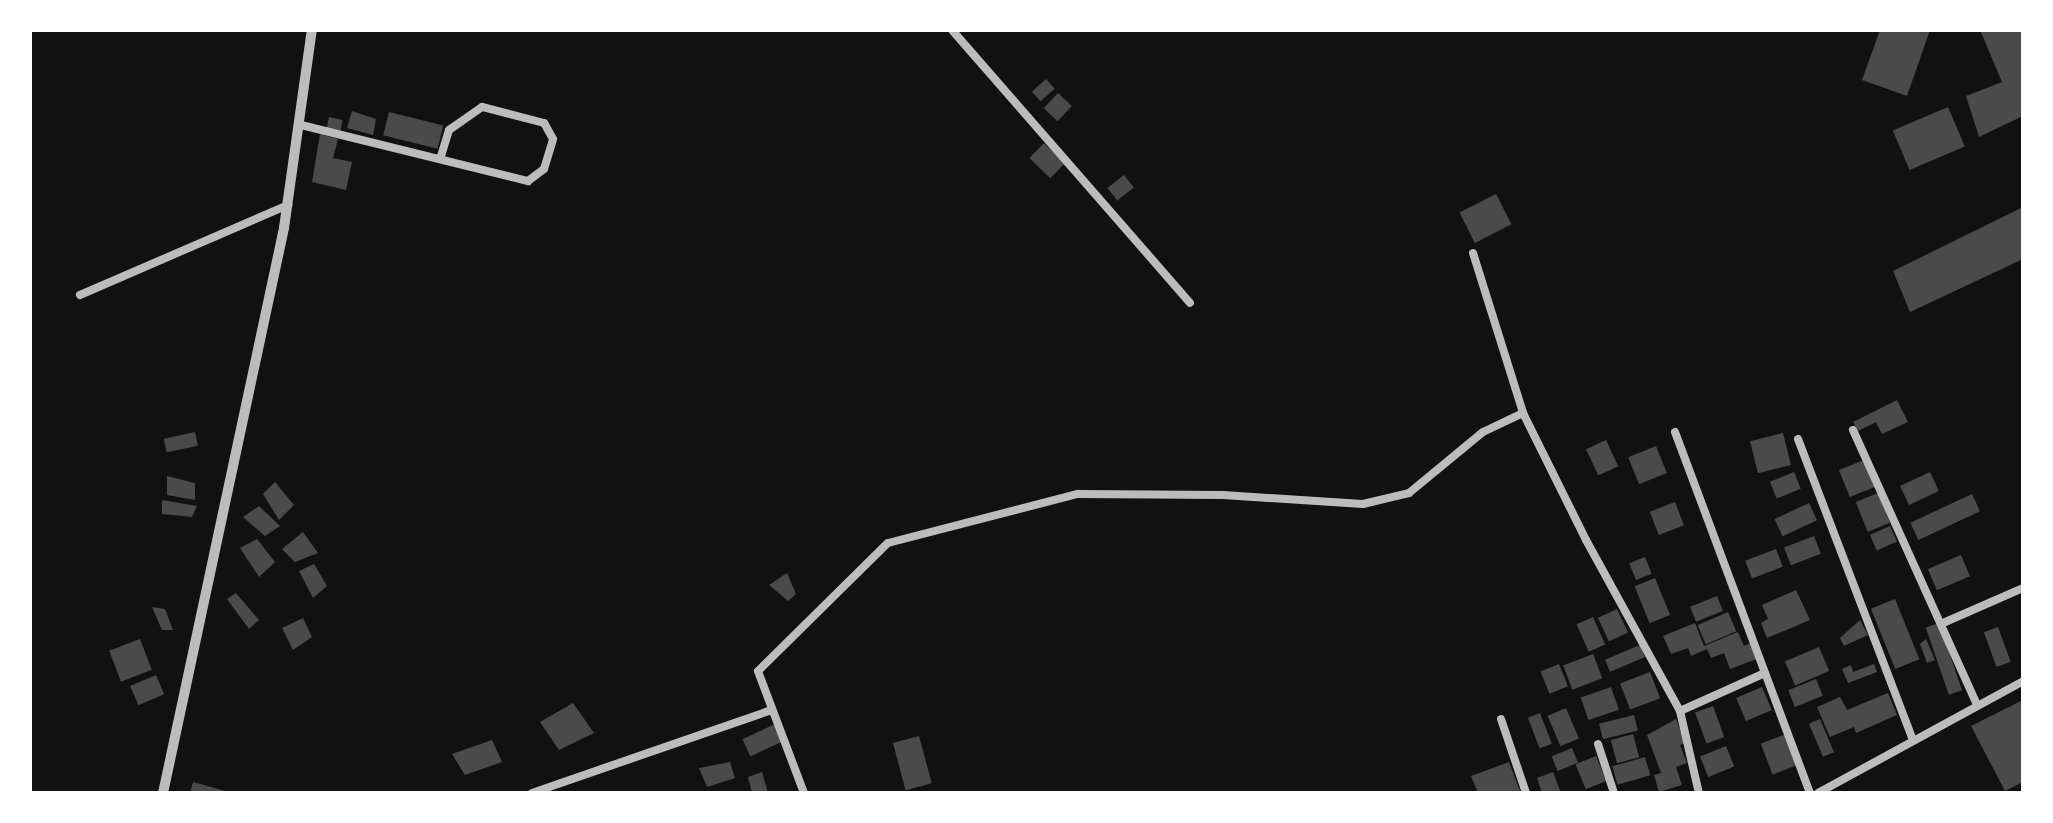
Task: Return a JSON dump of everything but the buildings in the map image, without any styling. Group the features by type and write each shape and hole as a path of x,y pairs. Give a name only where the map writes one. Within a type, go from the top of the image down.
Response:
{"street":[{"path":"163,793 288,205 312,30"},
{"path":"952,30 1190,303"},
{"path":"301,125 440,159 528,180 544,168 553,138 544,123 482,107 449,130 440,159"},
{"path":"80,295 288,205"},
{"path":"1473,252 1523,413 1586,540 1680,712 1700,793"},
{"path":"804,793 758,671 888,543 1078,494 1224,496 1363,504 1410,493 1483,432 1523,413"},
{"path":"1852,430 1978,704"},
{"path":"1675,432 1810,793"},
{"path":"1798,439 1913,740"},
{"path":"1943,624 2023,588"},
{"path":"1680,712 1765,672"},
{"path":"1818,793 2023,681"},
{"path":"532,793 772,710"},
{"path":"1501,719 1526,793"},
{"path":"1598,744 1614,793"}]}
